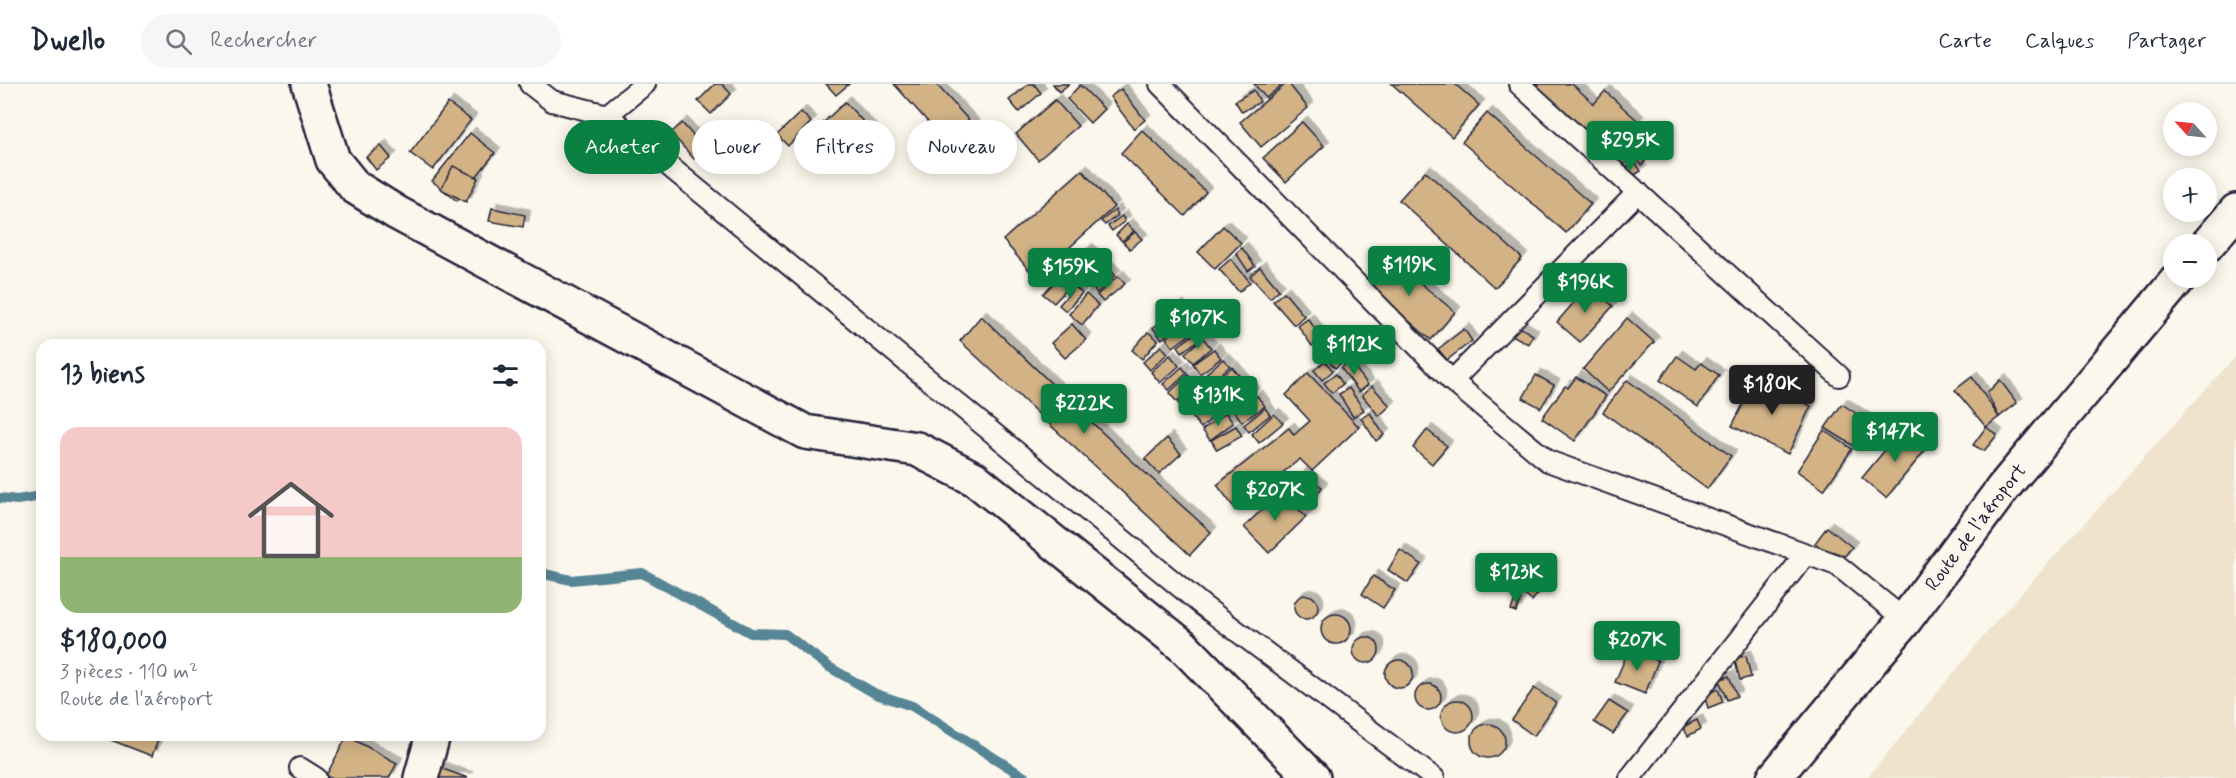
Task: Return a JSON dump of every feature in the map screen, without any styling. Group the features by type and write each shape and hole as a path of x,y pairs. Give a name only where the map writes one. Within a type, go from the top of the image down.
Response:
{"street":[{"path":"309,84 333,160 355,187 397,213 805,432 917,449 975,479 1183,646 1313,778"},
{"path":"2216,234 2236,211"},
{"name":"Route de l'aéroport","path":"1774,778 1905,620 2003,488 2172,288"},
{"path":"421,778 431,741"}],"lane":[{"path":"530,84 552,101 607,116 1202,605 1434,778"},
{"path":"607,116 645,84"},
{"path":"1160,84 1452,381 1548,461 1837,565 1905,620"},
{"path":"1519,84 1839,376"},
{"path":"1452,381 1638,192"},
{"path":"1630,778 1806,554"}],"shaded area":[{"path":"2236,356 2236,778 1867,778 1997,620"}],"building":[{"path":"715,84 722,84 731,94 711,114 698,101"},
{"path":"826,84 849,84 836,95"},
{"path":"894,84 936,84 969,120 926,120"},
{"path":"1029,84 1034,84 1041,93 1019,112 1009,100"},
{"path":"1053,84 1069,84 1059,92"},
{"path":"1254,84 1283,84 1266,98"},
{"path":"1286,84 1289,84 1308,108 1261,147 1240,122"},
{"path":"1392,84 1455,84 1479,105 1452,137"},
{"path":"1512,84 1572,84 1594,104 1605,91 1638,121 1626,134 1640,147 1613,177"},
{"path":"1080,85 1104,109 1090,123 1067,99"},
{"path":"1121,89 1145,120 1134,129 1110,97"},
{"path":"1254,90 1260,102 1242,112 1235,101"},
{"path":"1055,100 1078,126 1038,160 1017,133"},
{"path":"845,102 862,120 826,120"},
{"path":"448,103 471,120 433,170 410,153"},
{"path":"801,112 809,120 794,120 794,140 788,146 782,140 782,130"},
{"path":"1487,113 1591,204 1566,233 1462,142"},
{"path":"1302,122 1324,146 1286,182 1263,158"},
{"path":"682,123 692,134 692,157 680,143 680,125"},
{"path":"1142,130 1206,192 1185,216 1121,153"},
{"path":"470,133 495,153 457,201 432,181"},
{"path":"381,146 391,158 376,170 366,157"},
{"path":"1643,148 1651,154 1642,165 1635,159"},
{"path":"1635,162 1641,171 1625,181 1619,172"},
{"path":"453,166 478,178 466,202 441,189"},
{"path":"1082,170 1114,207 1036,278 1003,240"},
{"path":"1425,171 1522,258 1495,288 1399,200"},
{"path":"492,208 525,215 523,227 489,221"},
{"path":"1115,210 1118,215 1105,225 1101,221"},
{"path":"1122,216 1125,221 1112,231 1108,226"},
{"path":"1127,224 1134,231 1122,241 1116,235"},
{"path":"1223,226 1241,243 1215,269 1198,252"},
{"path":"1135,232 1142,239 1130,249 1123,242"},
{"path":"1242,248 1255,266 1248,271 1236,253"},
{"path":"1087,249 1096,258 1079,277 1069,268"},
{"path":"1387,255 1455,312 1431,340 1364,282"},
{"path":"1231,259 1250,282 1239,292 1219,269"},
{"path":"1105,265 1115,275 1097,293 1088,283"},
{"path":"1260,267 1279,290 1270,298 1250,276"},
{"path":"1066,270 1076,279 1054,303 1043,294"},
{"path":"1118,276 1125,284 1103,302 1097,295"},
{"path":"1589,285 1613,306 1580,342 1557,322"},
{"path":"1075,287 1082,293 1066,311 1059,305"},
{"path":"1284,292 1304,316 1294,325 1273,301"},
{"path":"1086,294 1098,305 1082,325 1069,314"},
{"path":"1178,306 1187,317 1162,339 1153,328"},
{"path":"981,316 1130,459 1211,532 1190,555 960,341"},
{"path":"1627,318 1654,342 1608,392 1583,369"},
{"path":"1308,319 1322,338 1312,346 1298,326"},
{"path":"1188,321 1196,330 1173,347 1166,338"},
{"path":"1513,323 1533,335 1528,344 1507,332"},
{"path":"1072,324 1086,340 1065,358 1051,343"},
{"path":"1464,329 1472,341 1447,360 1438,349"},
{"path":"1148,332 1158,340 1142,359 1132,350"},
{"path":"1196,333 1200,339 1182,352 1178,346"},
{"path":"1203,338 1211,348 1193,363 1185,353"},
{"path":"1327,341 1344,361 1335,368 1318,348"},
{"path":"1161,346 1168,353 1150,370 1143,362"},
{"path":"1214,349 1221,358 1200,374 1193,364"},
{"path":"1170,355 1179,366 1160,383 1151,372"},
{"path":"1677,356 1696,369 1701,363 1719,375 1698,407 1660,380"},
{"path":"1223,359 1230,366 1208,386 1201,378"},
{"path":"1325,361 1333,371 1322,380 1314,370"},
{"path":"1350,361 1368,385 1359,392 1341,368"},
{"path":"1182,367 1187,373 1169,390 1163,384"},
{"path":"1232,367 1254,393 1245,401 1223,375"},
{"path":"1308,373 1359,427 1312,471 1300,459 1236,510 1217,485 1289,428 1294,435 1310,421 1286,395"},
{"path":"1336,374 1343,384 1332,393 1324,383"},
{"path":"1188,375 1196,384 1177,402 1169,393"},
{"path":"1536,375 1554,385 1541,408 1523,398"},
{"path":"1223,376 1242,401 1232,408 1213,383"},
{"path":"1576,377 1606,396 1575,441 1542,418 1565,386 1568,388"},
{"path":"1972,377 1999,417 1986,427 1955,390"},
{"path":"1756,379 1811,406 1788,454 1732,426"},
{"path":"1627,380 1731,456 1707,489 1603,412"},
{"path":"2000,380 2017,403 1999,417 1987,393"},
{"path":"1197,386 1205,394 1186,411 1178,403"},
{"path":"1372,386 1390,406 1379,416 1362,395"},
{"path":"1349,388 1364,410 1353,417 1339,394"},
{"path":"1208,394 1221,410 1201,428 1188,412"},
{"path":"1257,396 1265,406 1242,422 1235,412"},
{"path":"1842,404 1869,422 1854,446 1825,428"},
{"path":"1265,408 1270,415 1249,432 1244,425"},
{"path":"1226,413 1233,423 1210,440 1202,430"},
{"path":"1370,413 1384,435 1376,441 1361,418"},
{"path":"1274,414 1283,423 1259,443 1252,434"},
{"path":"1236,426 1242,436 1217,450 1211,440"},
{"path":"1986,427 1997,435 1984,451 1973,445"},
{"path":"1903,428 1927,448 1886,498 1862,478"},
{"path":"1427,430 1447,446 1432,464 1413,448"},
{"path":"1824,430 1852,449 1824,490 1797,471"},
{"path":"1167,438 1181,454 1159,474 1145,459"},
{"path":"1301,474 1322,487 1311,504 1290,492"},
{"path":"1281,491 1306,517 1269,553 1244,527"},
{"path":"1827,527 1852,547 1840,562 1815,543"},
{"path":"1400,550 1421,564 1408,583 1388,570"},
{"path":"1534,563 1551,577 1532,601 1514,587"},
{"path":"1373,576 1395,590 1383,608 1362,594"},
{"path":"1306,595 1314,599 1318,607 1314,615 1306,619 1298,615 1294,607 1298,599"},
{"path":"1516,597 1521,599 1516,612 1511,610"},
{"path":"1336,614 1347,618 1351,629 1347,640 1336,644 1325,640 1321,629 1325,618"},
{"path":"1366,637 1375,641 1379,650 1375,659 1366,663 1357,659 1353,650 1357,641"},
{"path":"1629,649 1658,661 1645,694 1615,682"},
{"path":"1746,656 1751,677 1740,680 1734,658"},
{"path":"1399,660 1409,664 1413,674 1409,684 1399,688 1389,684 1385,674 1389,664"},
{"path":"1729,676 1737,696 1727,700 1719,680"},
{"path":"1428,684 1437,688 1441,697 1437,706 1428,710 1419,706 1415,697 1419,688"},
{"path":"1534,688 1556,703 1534,736 1512,720"},
{"path":"1718,689 1723,702 1708,708 1704,695"},
{"path":"1457,700 1468,705 1473,716 1468,727 1457,732 1446,727 1441,716 1446,705"},
{"path":"1609,701 1628,713 1613,734 1594,722"},
{"path":"1697,720 1701,729 1688,736 1683,727"},
{"path":"1488,724 1500,729 1505,741 1500,753 1488,758 1476,753 1471,741 1476,729"},
{"path":"113,741 158,741 152,756"},
{"path":"344,741 356,741 397,763 389,778 330,778 326,776"},
{"path":"440,768 468,778 436,778"}],"waterway":[{"path":"0,498 17,500 36,497"},
{"path":"546,574 571,580 642,573 751,633 785,634 829,667 876,694 912,706 1026,778"}]}
